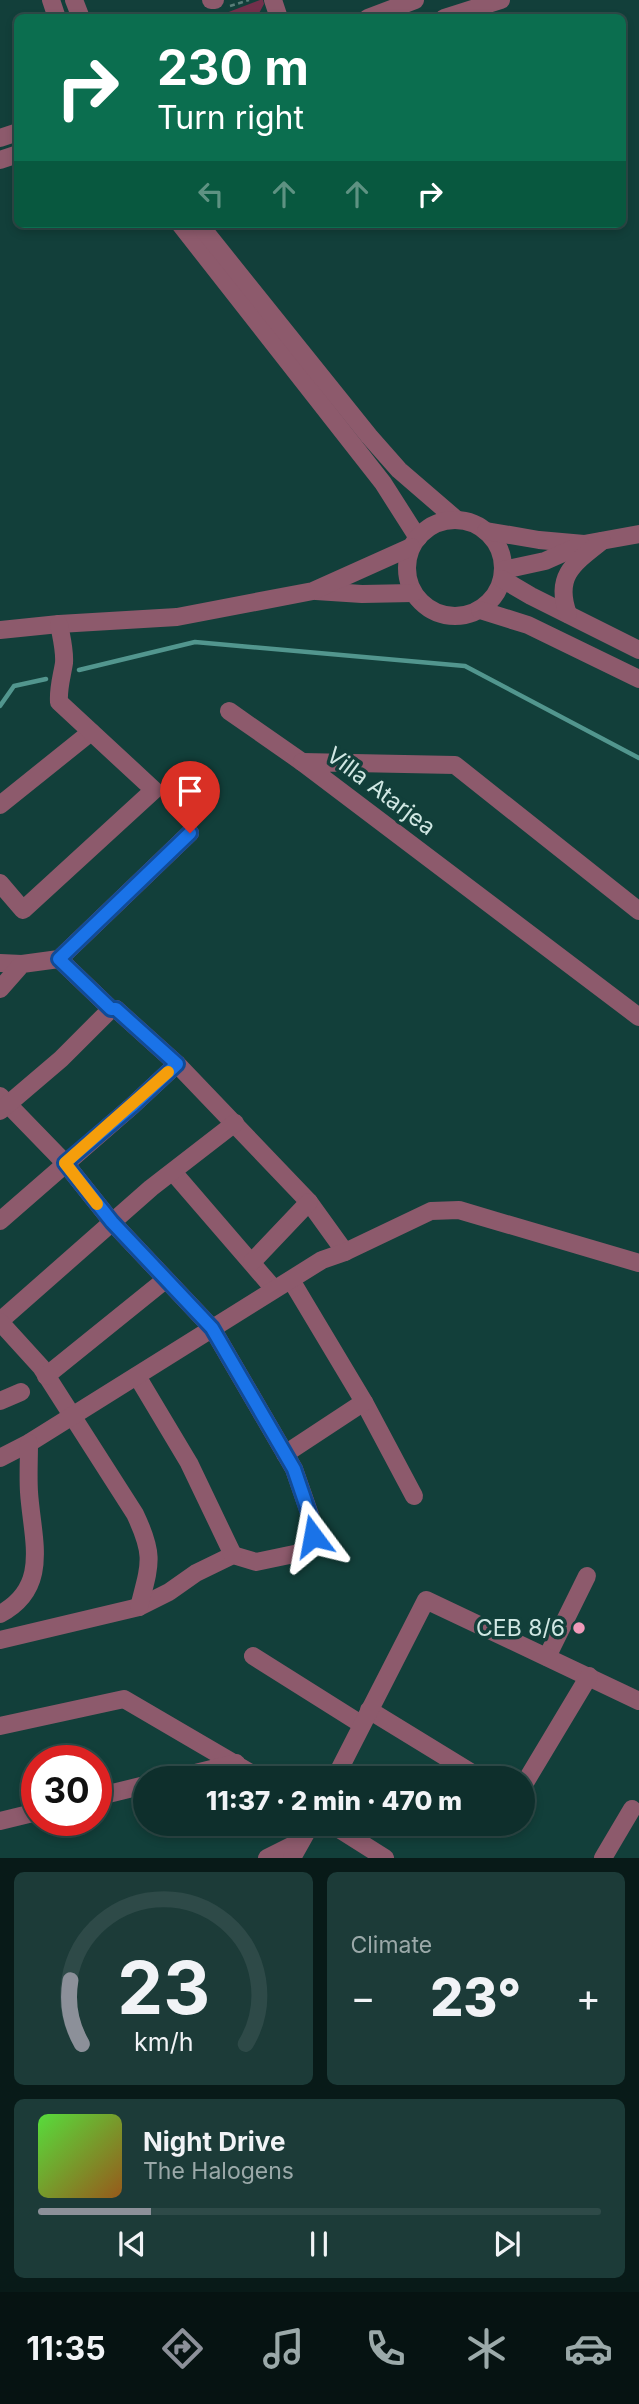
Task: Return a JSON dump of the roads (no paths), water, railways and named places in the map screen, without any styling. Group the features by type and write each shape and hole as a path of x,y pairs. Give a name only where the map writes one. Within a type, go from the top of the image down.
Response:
{"street":[{"path":"378,14 415,0"},
{"path":"451,10 500,0"},
{"path":"183,228 383,483 415,542 407,565 413,593 424,604 444,614 466,615 480,610 498,591 503,574 502,555 496,542 486,531 472,523 457,520 436,525 415,542 313,591"},
{"path":"202,228 369,436 399,470 457,520"},
{"path":"486,531 539,540 593,542"},
{"path":"503,574 593,542 639,534"},
{"path":"568,614 562,598 565,578 593,542"},
{"path":"503,574 568,614 639,650"},
{"path":"0,630 177,617 313,591 413,593"},
{"path":"480,610 528,625 639,679"},
{"path":"0,884 23,911 154,790 58,702 58,687 64,666 59,624"},
{"path":"229,711 302,762"},
{"path":"0,805 92,733"},
{"name":"Villa Atarjea","path":"302,762 455,765 639,911"},
{"name":"Villa Atarjea","path":"302,762 639,1017"},
{"path":"0,963 22,964 59,959 190,833"},
{"path":"59,959 111,1009 116,1009 177,1064 309,1202 345,1252"},
{"path":"0,989 22,964"},
{"path":"0,1640 139,1607 169,1592 196,1573 233,1555 256,1562 299,1552 313,1536 310,1516 294,1469 212,1328 112,1222 65,1163 3,1104 61,1059 111,1009"},
{"path":"0,1221 177,1064"},
{"path":"139,1607 150,1563 147,1538 135,1514 46,1376 0,1321 112,1222 235,1124"},
{"path":"173,1172 274,1289"},
{"path":"251,1262 309,1202"},
{"path":"0,1458 29,1443 322,1260 345,1252 430,1211 459,1210 639,1263"},
{"path":"46,1376 165,1280"},
{"path":"291,1280 365,1402 414,1496"},
{"path":"137,1376 189,1464 233,1555"},
{"path":"0,1401 21,1392"},
{"path":"285,1454 365,1402"},
{"path":"0,1614 15,1606 29,1588 36,1568 29,1489 29,1443"},
{"path":"547,1657 587,1576"},
{"path":"341,1766 426,1600 639,1701"},
{"path":"253,1656 457,1766"},
{"path":"535,1766 589,1676"},
{"path":"0,1726 124,1699 241,1766"},
{"path":"224,1766 236,1763"},
{"path":"112,1793 133,1788"},
{"path":"603,1858 632,1809"},
{"path":"0,1821 21,1816"},
{"path":"292,1858 305,1836"},
{"path":"350,1836 385,1858"},
{"path":"267,1858 302,1841"}],"waterway":[{"path":"79,670 195,642 465,666 639,758"},
{"path":"0,706 14,686 46,679"}],"place":[{"name":"CEB 8/6","path":"579,1628"}]}
